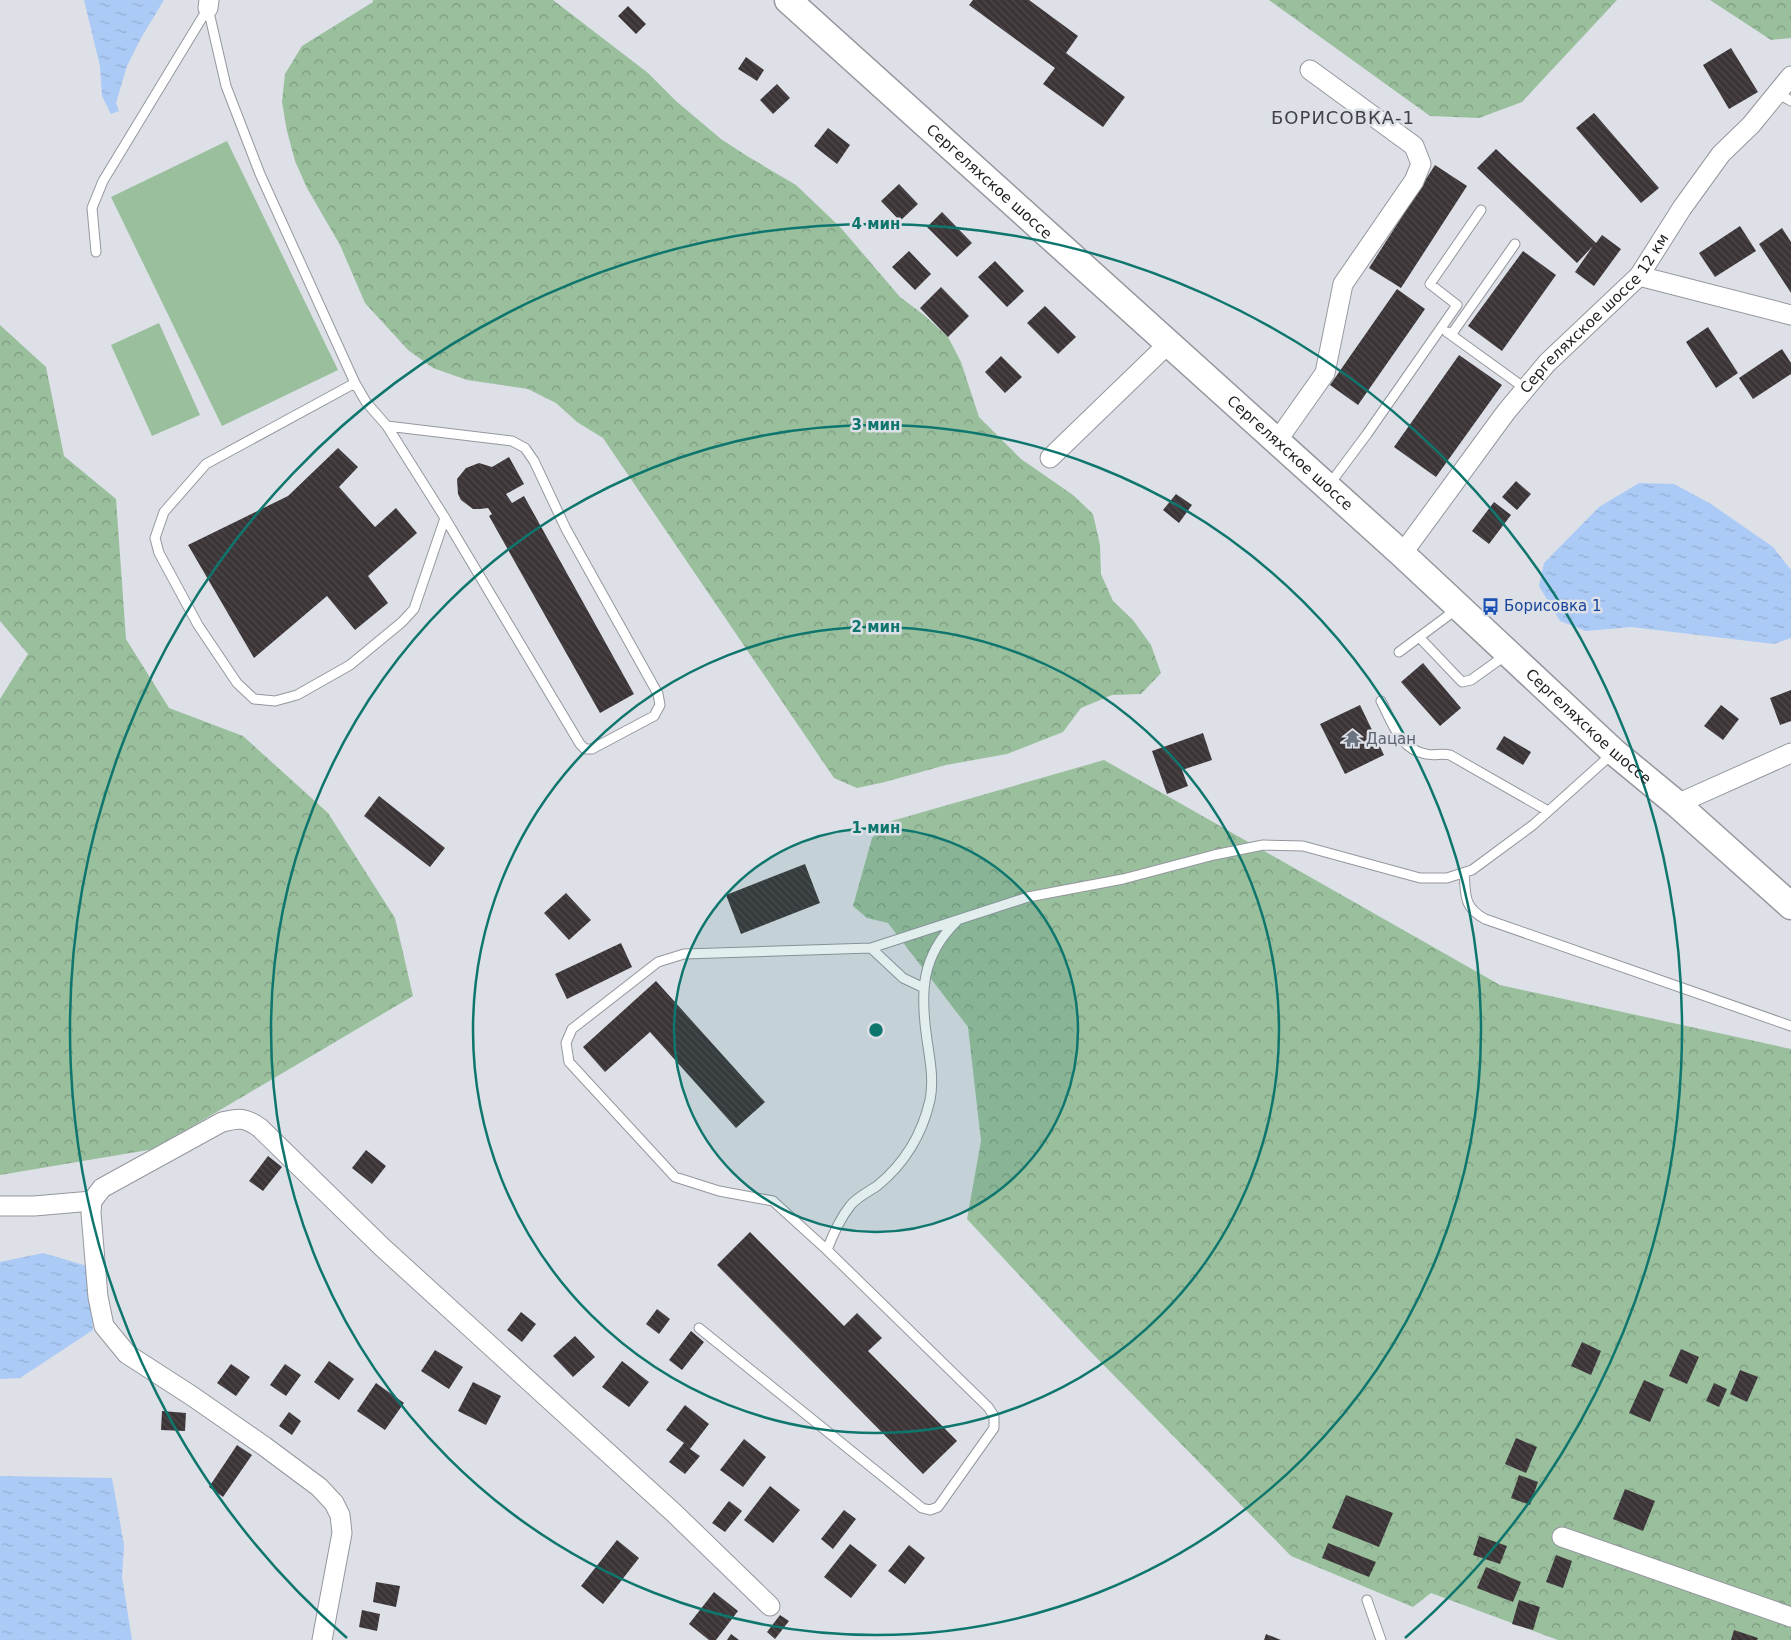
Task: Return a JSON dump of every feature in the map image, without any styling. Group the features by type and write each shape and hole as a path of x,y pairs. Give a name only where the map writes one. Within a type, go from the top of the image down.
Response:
{"main road":[{"name":"Сергеляхское шоссе","path":"788,0 1402,554 1614,752 1677,804 1791,906"}],"street":[{"path":"1277,441 1325,373 1343,284 1414,181 1421,164 1414,146 1310,70"},
{"name":"Сергеляхское шоссе 12 км","path":"1402,554 1506,412 1547,363 1638,276 1682,208 1721,154 1784,97 1791,76"},
{"path":"1638,276 1791,316"},
{"path":"1050,458 1169,343"},
{"path":"1677,804 1791,753"},
{"path":"322,1640 342,1533 340,1515 334,1503 320,1487 264,1446 127,1354 104,1326 98,1297 90,1213 92,1201 102,1188 222,1122 237,1118 249,1120 260,1128 382,1247 674,1513 770,1606"},
{"path":"0,1206 34,1206 92,1201"},
{"path":"1562,1538 1791,1616"}],"lane":[{"path":"96,252 92,208 103,181 208,4"},
{"path":"208,4 226,86 260,174 355,383 366,402 387,426 446,518 580,744 586,749 592,749 654,716 660,705 658,694 566,529 534,461 525,448 512,441 387,426"},
{"path":"1328,487 1457,305 1430,284 1481,210"},
{"path":"1451,336 1515,244"},
{"path":"1440,328 1526,389"},
{"path":"355,383 206,464 164,512 155,538 159,553 198,625 237,683 254,698 275,701 297,695 350,665 402,622 414,609 446,518"},
{"path":"1399,652 1459,607"},
{"path":"1419,636 1462,682 1471,680 1509,653"},
{"path":"1381,701 1402,742 1414,751 1428,755 1450,754 1548,811"},
{"path":"699,1328 922,1508 930,1510 938,1507 994,1428 994,1416 988,1407 827,1250 772,1200 719,1190 675,1177 569,1062 566,1043 572,1029 658,962 684,954 871,948 1028,897 1123,879 1214,855 1263,845 1303,846 1420,878 1447,878 1472,870 1533,825 1614,752"},
{"path":"1464,873 1467,903 1474,913 1485,919 1791,1026"},
{"path":"827,1250 836,1226 851,1204 878,1185 904,1160 918,1135 930,1100 932,1069 924,1013 926,969 937,944 959,919"},
{"path":"871,948 903,978 924,988"},
{"path":"1367,1600 1381,1640"}],"green space":[{"path":"373,0 553,0 648,73 676,101 721,139 796,185 841,228 900,297 924,315 948,337 961,362 979,417 1021,459 1073,495 1093,514 1100,545 1101,574 1113,601 1133,620 1151,645 1161,673 1141,694 1112,695 1081,708 1063,732 1007,754 946,765 857,788 834,778 603,438 577,422 556,403 528,389 467,380 433,368 408,350 365,303 340,245 307,188 295,161 282,102 285,74 302,46 373,2"},
{"path":"1269,0 1617,0 1522,102 1479,118 1430,116"},
{"path":"1710,0 1791,0 1791,38 1771,40"},
{"path":"227,141 338,370 222,426 111,197"},
{"path":"159,323 200,415 152,436 111,345"},
{"path":"0,325 46,367 64,456 116,499 126,639 169,708 243,736 328,813 395,918 413,996 154,1149 0,1175 0,699 28,654 0,621"},
{"path":"1104,760 1500,985 1791,1049 1791,1640 1558,1640 1431,1593 1413,1607 1291,1556 1086,1347 967,1219 981,1141 968,1027 888,923 867,918 853,906 872,838 888,822"}],"water":[{"path":"84,0 164,0 127,66 116,103 119,111 111,114 102,96 100,66"},
{"path":"1639,483 1674,484 1711,504 1773,547 1791,570 1791,638 1774,644 1631,627 1586,631 1560,621 1539,586 1544,563 1599,507"},
{"path":"43,1253 87,1266 93,1330 20,1378 0,1379 0,1262"},
{"path":"0,1476 112,1478 124,1545 122,1577 132,1640 0,1640"}],"building":[{"path":"973,0 1029,0 1078,36 1066,53 1125,97 1103,127 1043,84 1055,68 969,5"},
{"path":"628,6 646,24 636,34 618,16"},
{"path":"1731,48 1758,92 1729,109 1703,65"},
{"path":"746,57 764,70 757,81 738,69"},
{"path":"777,84 790,98 773,114 760,100"},
{"path":"1594,113 1659,188 1641,203 1576,128"},
{"path":"828,128 850,145 837,164 814,146"},
{"path":"1496,149 1596,243 1602,235 1621,249 1594,286 1575,272 1593,246 1577,263 1477,168"},
{"path":"1435,165 1467,186 1401,288 1369,268"},
{"path":"899,184 918,204 900,221 881,201"},
{"path":"942,212 972,243 957,257 927,227"},
{"path":"1740,226 1756,251 1715,277 1699,253"},
{"path":"1782,228 1791,242 1791,293 1759,244"},
{"path":"909,251 931,274 915,290 892,267"},
{"path":"1523,251 1556,275 1502,351 1468,326"},
{"path":"995,261 1024,291 1007,307 978,277"},
{"path":"941,287 969,316 948,337 920,308"},
{"path":"1397,289 1425,309 1358,405 1330,385"},
{"path":"1045,306 1076,337 1058,354 1027,323"},
{"path":"1708,327 1738,373 1716,388 1686,342"},
{"path":"1782,349 1791,363 1791,374 1753,399 1739,378"},
{"path":"1459,355 1502,385 1436,477 1394,447"},
{"path":"1001,356 1022,377 1005,393 985,372"},
{"path":"338,448 358,467 339,487 375,527 396,508 417,533 368,576 388,603 355,630 327,596 254,658 188,545 288,496"},
{"path":"509,457 524,484 506,494 512,503 524,496 634,694 600,713 489,516 492,514 488,508 473,509 461,500 458,494 457,479 466,468 479,463 492,467"},
{"path":"1516,481 1531,494 1517,510 1502,497"},
{"path":"1176,494 1192,505 1179,523 1163,510"},
{"path":"1494,502 1511,515 1489,544 1472,531"},
{"path":"1423,663 1461,708 1440,726 1401,682"},
{"path":"1791,690 1791,721 1780,725 1770,698"},
{"name":"Дацан","path":"1360,705 1384,755 1345,774 1320,724"},
{"path":"1721,705 1739,719 1723,740 1704,726"},
{"path":"1203,733 1212,760 1182,770 1188,786 1167,794 1152,751"},
{"path":"1504,736 1531,752 1523,765 1496,749"},
{"path":"379,796 445,848 430,867 364,816"},
{"path":"805,864 820,903 741,934 726,895"},
{"path":"566,893 591,920 569,940 544,913"},
{"path":"621,943 632,967 567,999 555,974"},
{"path":"656,981 765,1102 736,1128 650,1032 605,1072 583,1047"},
{"path":"366,1150 386,1166 372,1184 352,1168"},
{"path":"268,1156 282,1167 263,1191 249,1181"},
{"path":"750,1232 844,1326 857,1313 882,1338 868,1351 957,1441 923,1474 717,1265"},
{"path":"657,1309 670,1319 659,1334 646,1324"},
{"path":"521,1312 536,1324 522,1342 507,1330"},
{"path":"691,1331 704,1342 682,1370 669,1360"},
{"path":"575,1336 595,1357 573,1377 553,1356"},
{"path":"1582,1342 1601,1351 1591,1375 1571,1366"},
{"path":"1681,1349 1699,1357 1687,1384 1669,1376"},
{"path":"435,1350 463,1367 449,1389 421,1371"},
{"path":"329,1361 354,1379 339,1400 314,1382"},
{"path":"622,1361 649,1382 629,1407 602,1387"},
{"path":"231,1364 250,1377 236,1396 217,1383"},
{"path":"285,1364 301,1375 286,1396 270,1385"},
{"path":"1740,1370 1758,1377 1747,1402 1730,1394"},
{"path":"1644,1380 1664,1389 1650,1422 1629,1413"},
{"path":"473,1382 501,1396 486,1425 458,1411"},
{"path":"376,1383 404,1403 385,1430 357,1411"},
{"path":"1714,1383 1727,1389 1719,1407 1706,1401"},
{"path":"685,1405 709,1424 690,1449 700,1456 685,1474 669,1462 684,1443 666,1430"},
{"path":"162,1411 186,1413 185,1431 161,1430"},
{"path":"289,1412 301,1421 292,1435 279,1426"},
{"path":"1516,1438 1537,1447 1526,1473 1505,1464"},
{"path":"744,1439 766,1457 743,1487 720,1470"},
{"path":"237,1445 252,1455 223,1497 209,1487"},
{"path":"1519,1475 1538,1482 1530,1505 1511,1498"},
{"path":"770,1486 800,1510 773,1543 744,1520"},
{"path":"1625,1489 1655,1501 1643,1531 1613,1519"},
{"path":"1346,1495 1393,1513 1379,1547 1332,1528"},
{"path":"729,1501 742,1511 725,1532 712,1523"},
{"path":"844,1510 856,1519 833,1549 821,1539"},
{"path":"1479,1536 1507,1546 1500,1564 1473,1555"},
{"path":"617,1540 639,1558 603,1604 581,1586"},
{"path":"1328,1543 1376,1562 1369,1577 1322,1558"},
{"path":"850,1544 877,1565 851,1598 824,1577"},
{"path":"909,1545 925,1558 905,1584 888,1571"},
{"path":"1556,1555 1572,1561 1563,1588 1546,1582"},
{"path":"1486,1567 1521,1582 1513,1602 1477,1588"},
{"path":"376,1582 400,1586 396,1607 373,1602"},
{"path":"714,1592 738,1611 716,1640 709,1640 689,1624"},
{"path":"1519,1600 1540,1607 1533,1630 1512,1624"},
{"path":"362,1610 380,1614 377,1631 359,1627"},
{"path":"780,1615 789,1621 775,1639 767,1632"},
{"path":"1734,1630 1758,1638 1757,1640 1731,1640"},
{"path":"731,1634 739,1640 727,1640"},
{"path":"1266,1634 1281,1640 1264,1640"}],"place":[{"name":"Борисовка 1","path":"1490,606"},
{"name":"Дацан","path":"1352,739"}],"district":[{"name":"БОРИСОВКА-1","path":"1343,117"}]}
